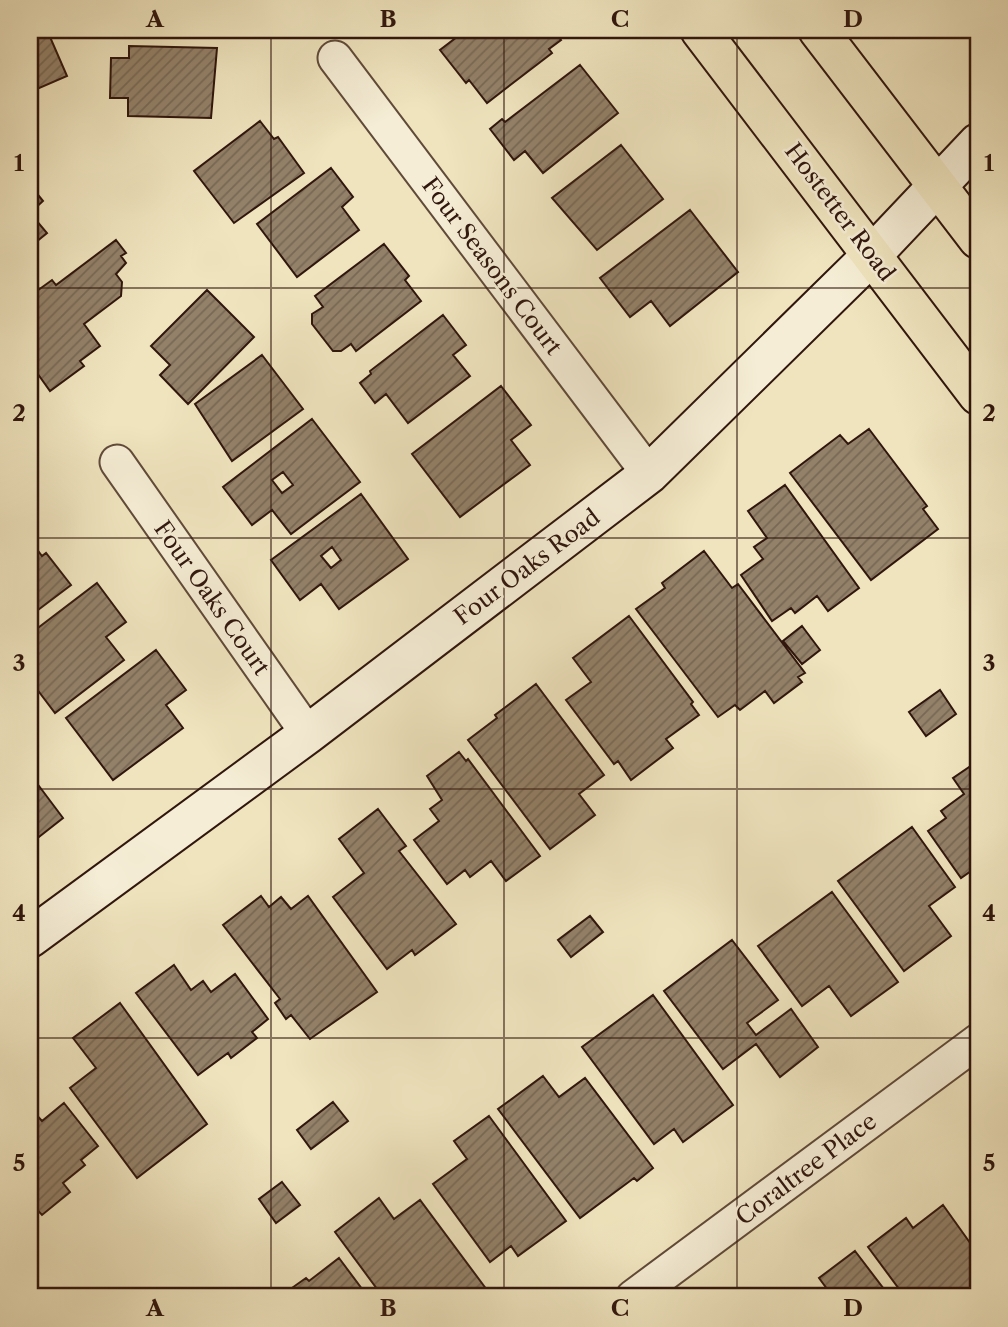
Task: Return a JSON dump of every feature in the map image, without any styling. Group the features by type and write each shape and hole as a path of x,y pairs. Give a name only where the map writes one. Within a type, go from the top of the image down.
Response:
{"main road":[{"name":"Hostetter Road","path":"700,30 978,395"},
{"path":"818,30 978,239"}],"street":[{"name":"Four Seasons Court","path":"335,58 649,474"},
{"name":"Four Oaks Road","path":"30,938 308,734 649,474 872,255 978,143"},
{"name":"Four Oaks Court","path":"117,462 308,734"},
{"name":"Coraltree Place","path":"633,1297 978,1041"}],"building":[{"path":"30,30 47,30 67,76 30,92"},
{"path":"466,30 553,30 561,40 549,49 552,53 487,103 469,80 466,83 440,50"},
{"path":"129,46 217,48 211,118 128,116 128,98 110,98 111,58 129,58"},
{"path":"580,65 618,113 543,173 525,151 514,160 490,129 502,119 505,122"},
{"path":"260,121 274,139 278,137 304,173 234,223 194,171"},
{"path":"621,145 663,199 597,250 552,198"},
{"path":"331,168 353,197 342,207 359,230 297,277 257,224"},
{"path":"30,185 43,201 30,213"},
{"path":"690,210 738,272 670,326 651,301 630,317 600,278"},
{"path":"30,213 47,233 30,247"},
{"path":"116,240 126,253 121,256 126,263 116,274 122,282 121,296 84,324 100,346 80,361 84,366 50,391 30,363 30,296 52,280 56,285"},
{"path":"384,244 409,276 405,280 421,301 356,351 351,344 341,351 333,351 312,324 312,314 323,307 315,296"},
{"path":"207,290 254,337 188,404 160,375 170,365 151,346"},
{"path":"443,315 466,345 453,355 470,376 408,423 386,394 375,403 360,383 371,374 370,371"},
{"path":"262,355 303,409 232,461 195,404"},
{"path":"501,386 531,425 511,440 530,465 460,517 412,454"},
{"path":"312,419 360,482 291,534 272,510 252,525 223,487","holes":["283,472 293,485 282,493 272,480"]},
{"path":"869,429 927,506 923,509 938,529 871,580 790,473 840,435 848,444"},
{"path":"785,485 859,588 828,611 817,596 795,613 791,608 772,621 741,575 763,559 754,547 767,538 748,511"},
{"path":"361,494 408,559 339,609 321,584 300,600 271,560","holes":["332,547 341,560 331,568 321,556"]},
{"path":"30,540 42,556 46,553 71,585 30,616"},
{"path":"704,551 732,588 738,584 805,673 798,677 802,682 774,703 765,691 740,710 735,705 718,717 636,609 665,588 662,583"},
{"path":"97,583 126,622 106,637 124,660 55,713 30,680 30,634"},
{"path":"629,616 693,702 691,704 699,715 666,739 673,748 631,780 618,761 614,764 566,700 591,682 573,658"},
{"path":"802,626 820,650 802,664 783,641"},
{"path":"156,650 186,690 166,705 183,728 113,780 66,718"},
{"path":"536,684 604,775 579,794 595,815 550,849 468,740 497,718 495,715"},
{"path":"940,690 956,714 926,736 909,712"},
{"path":"459,752 466,761 468,759 540,856 506,881 491,861 470,877 465,870 447,884 414,840 439,821 430,809 442,800 427,776"},
{"path":"978,761 978,866 961,878 928,831 946,818 941,811 964,794 953,778"},
{"path":"30,774 63,818 30,844"},
{"path":"378,809 406,846 399,851 456,924 415,955 412,950 387,969 333,897 364,873 339,839"},
{"path":"912,827 955,887 929,906 951,936 904,971 838,881"},
{"path":"832,892 898,982 851,1016 829,986 802,1006 758,946"},
{"path":"261,896 269,907 281,897 291,909 308,896 377,992 310,1039 291,1015 286,1019 275,1003 280,999 223,925"},
{"path":"590,916 603,932 571,957 558,940"},
{"path":"732,940 778,1000 747,1023 756,1035 791,1009 818,1047 780,1077 756,1044 723,1069 664,991"},
{"path":"174,965 191,990 203,981 211,992 235,974 268,1019 252,1032 257,1038 231,1058 228,1053 198,1075 136,993"},
{"path":"653,995 733,1105 683,1142 674,1129 654,1144 582,1047"},
{"path":"120,1003 207,1124 137,1178 70,1088 96,1068 73,1038"},
{"path":"543,1076 559,1097 585,1078 653,1168 637,1181 634,1178 580,1218 498,1109"},
{"path":"333,1102 348,1121 311,1149 297,1130"},
{"path":"64,1103 98,1146 81,1160 85,1165 63,1183 70,1192 42,1215 30,1202 30,1115 34,1112 42,1121"},
{"path":"489,1116 566,1221 518,1256 511,1246 490,1262 433,1184 467,1159 454,1141"},
{"path":"282,1182 300,1205 276,1223 259,1199"},
{"path":"379,1198 394,1219 420,1200 487,1290 478,1297 383,1297 335,1232"},
{"path":"943,1205 978,1254 978,1297 905,1297 868,1247 906,1218 913,1228"},
{"path":"855,1251 890,1297 833,1297 819,1278"},
{"path":"339,1258 368,1297 282,1295 306,1278 309,1281"}]}
